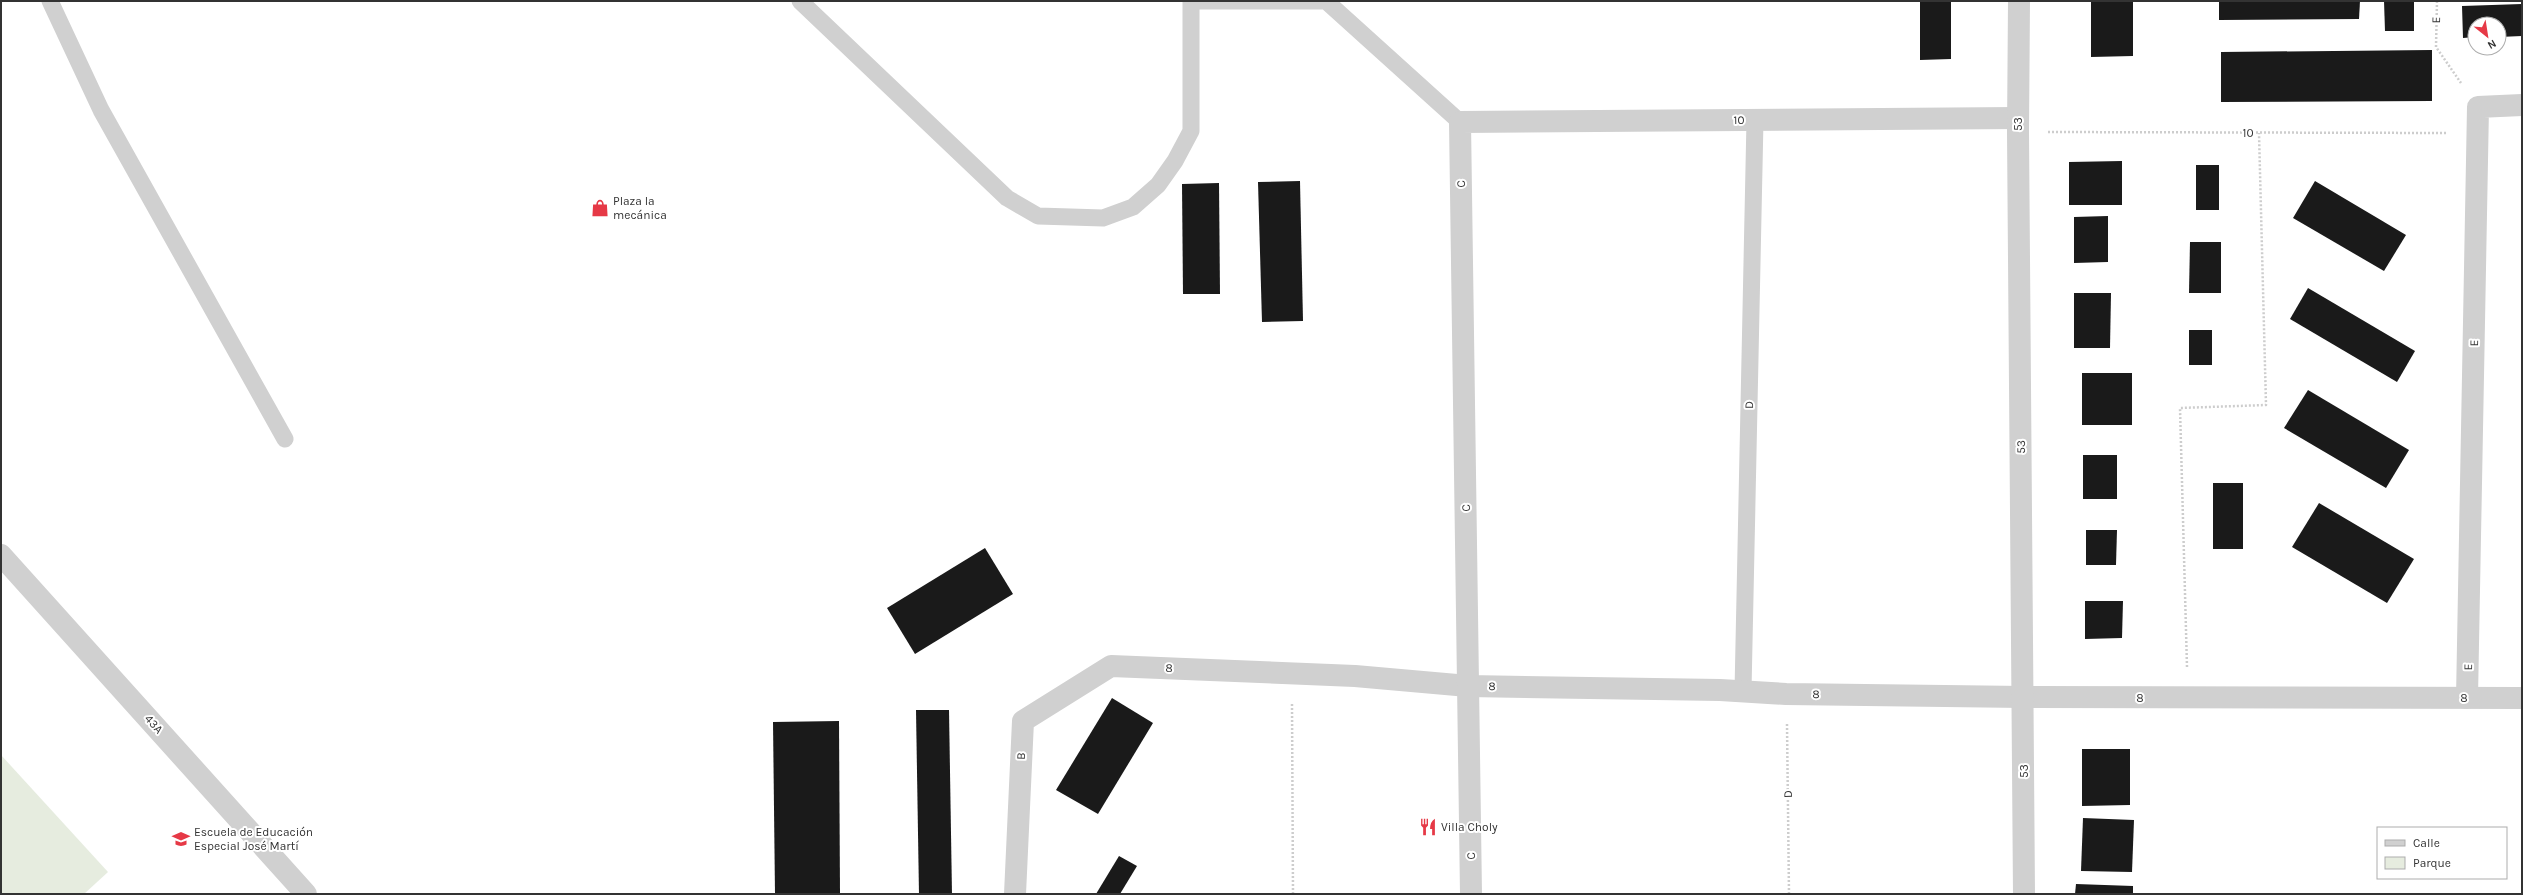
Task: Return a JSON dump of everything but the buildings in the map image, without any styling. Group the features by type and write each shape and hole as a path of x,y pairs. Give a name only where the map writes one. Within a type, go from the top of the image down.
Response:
{"street":[{"name":"53","path":"2019,1 2018,125 2024,697 2024,894"},
{"path":"2478,107 2522,105"},
{"name":"E","path":"2467,698 2478,107"},
{"name":"10","path":"1460,122 1755,120 2018,125"},
{"name":"C","path":"1460,122 1471,894"},
{"name":"43A","path":"1,555 306,894"},
{"name":"8","path":"1111,666 1355,676 1468,686 1743,691 1786,694 2188,698 2522,698"},
{"name":"B","path":"1015,894 1023,721 1111,666"}],"lane":[{"path":"50,1 100,110 285,439"},
{"path":"800,1 1007,198 1038,216 1103,218 1133,207 1158,185 1175,161 1191,131 1191,1 1326,1 1460,122"},
{"name":"D","path":"1743,691 1755,120"}],"path":[{"name":"E","path":"2437,1 2436,47 2478,107"},
{"name":"10","path":"2018,125 2259,132 2477,133"},
{"path":"2188,698 2180,408 2266,406 2259,132"},
{"path":"1292,674 1293,894"},
{"name":"D","path":"1786,694 1789,894"}],"green space":[{"path":"1,755 108,872 84,894 1,894"}],"place":[{"name":"Plaza la mecánica","path":"600,208"},
{"name":"Villa Choly","path":"1428,827"},
{"name":"Escuela de Educación Especial José Martí","path":"181,839"}]}
